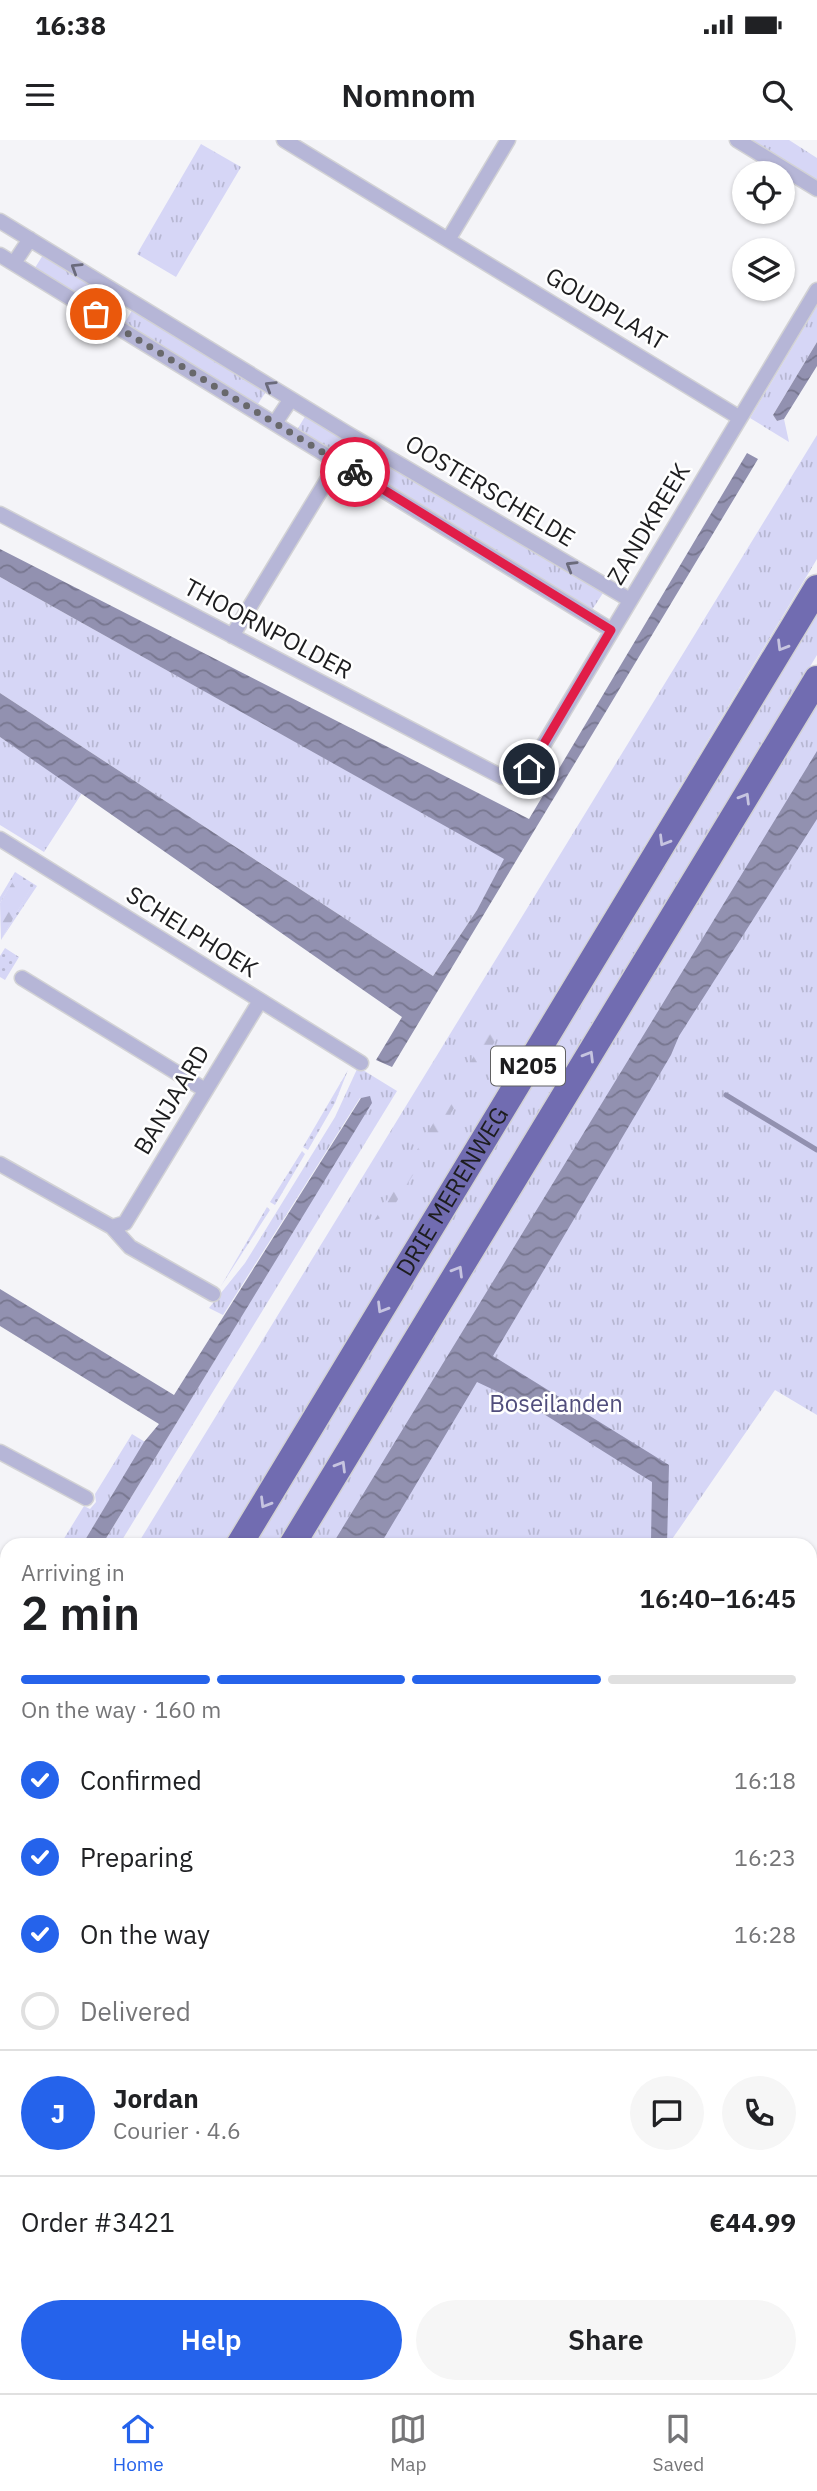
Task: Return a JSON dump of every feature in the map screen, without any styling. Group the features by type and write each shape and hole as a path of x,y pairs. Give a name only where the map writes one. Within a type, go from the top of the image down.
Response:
{"highway":[{"name":"DRIE MERENWEG","path":"243,1538 817,588"},
{"name":"DRIE MERENWEG","path":"296,1538 817,680"}],"street":[{"name":"GOUDPLAAT","path":"284,140 740,418"},
{"path":"448,240 508,140"},
{"path":"737,140 817,189"},
{"name":"OOSTERSCHELDE","path":"0,221 291,399 630,600"},
{"path":"14,263 30,239"},
{"path":"0,255 611,630"},
{"name":"ZANDKREEK","path":"517,778 529,769 817,290"},
{"path":"275,423 291,399"},
{"path":"232,636 338,462"},
{"name":"THOORNPOLDER","path":"0,514 502,777 517,778"},
{"name":"SCHELPHOEK","path":"0,839 361,1063"},
{"path":"22,978 205,1090"},
{"name":"BANJAARD","path":"119,1225 260,1001"},
{"path":"0,1164 119,1225 130,1247 213,1294"},
{"path":"0,1452 86,1498"}],"green space":[{"path":"748,140 789,140 817,158 817,182 795,169 795,161 782,161"},
{"path":"201,144 241,167 176,277 137,254"},
{"path":"43,255 125,303 116,319 33,271"},
{"path":"817,306 817,342 773,415 777,421 784,419 789,442 750,418"},
{"path":"134,307 267,390 256,407 124,324"},
{"path":"307,413 603,593 592,610 297,430"},
{"path":"817,435 817,559 228,1538 141,1538"},
{"path":"0,577 505,859 477,910 433,976 0,693"},
{"path":"817,615 817,655 285,1538 256,1538"},
{"name":"Boseilanden","path":"817,701 817,1415 775,1390 673,1538 310,1538"},
{"path":"0,737 82,793 44,852 0,825"},
{"path":"15,872 37,886 1,940 30,889 14,880 0,903 0,897"},
{"path":"14,879 31,888 1,940 0,903"},
{"path":"5,948 19,957 5,980 0,977 0,956"},
{"path":"494,1023 502,1030 389,1214 374,1221"},
{"path":"358,1067 397,1091 123,1538 106,1538 371,1103 360,1098 223,1315 209,1308 245,1263 335,1117"},
{"path":"348,1070 335,1103 308,1150 303,1147"},
{"path":"302,1151 305,1154 275,1205 270,1202"},
{"path":"267,1207 270,1210 221,1286"},
{"path":"132,1434 145,1442 86,1538 64,1538 84,1506 90,1509 96,1502 95,1494"}],"water":[{"path":"817,342 817,366 784,419 777,421 773,415"},
{"path":"747,453 758,459 392,1067 376,1060 402,1017 0,737 0,693 433,976 477,910 504,859 0,577 0,549 529,819"},
{"path":"817,751 817,819 679,1036 671,1055 493,1356 669,1465 667,1538 651,1538 652,1482 539,1411 477,1382 384,1538 336,1538"},
{"path":"370,1096 372,1103 106,1538 86,1538 144,1442 159,1424 0,1326 0,1289 174,1395 361,1098"}],"waterway":[{"path":"726,1095 817,1150"}],"way so far":[{"path":"96,314 355,472"}],"route":[{"path":"355,472 611,630 529,769"}]}
